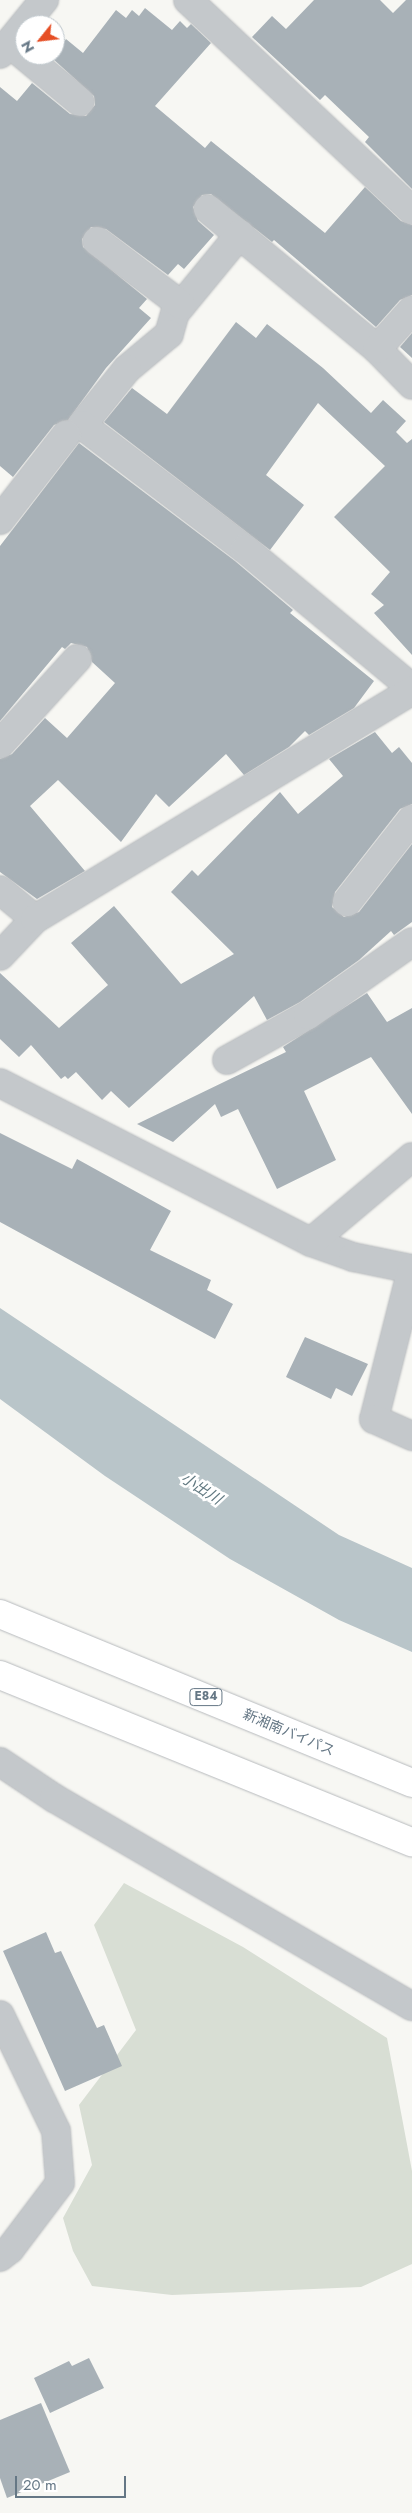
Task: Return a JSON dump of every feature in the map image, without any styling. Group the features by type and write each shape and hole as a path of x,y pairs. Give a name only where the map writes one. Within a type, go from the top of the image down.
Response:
{"highway":[{"name":"新湘南バイパス","path":"0,1614 412,1784"},
{"path":"0,1675 412,1842"}],"street":[{"path":"44,0 4,48 80,102"},
{"path":"188,0 412,210"},
{"path":"208,209 377,349 412,385"},
{"path":"0,956 35,920 412,689 245,549 82,425 127,369 170,334 181,305 240,234"},
{"path":"97,241 181,305"},
{"path":"377,349 412,310"},
{"path":"4,507 66,435"},
{"path":"0,744 77,658"},
{"path":"347,902 412,819"},
{"path":"0,890 35,920"},
{"path":"227,1060 308,1014 412,942"},
{"path":"0,1083 311,1242 353,1257 412,1269 374,1419 412,1436"},
{"path":"311,1242 412,1158"},
{"path":"0,1762 71,1808 412,2006"},
{"path":"0,2015 56,2131 60,2183 10,2249 0,2257"}],"shaded area":[{"path":"124,1883 243,1947 387,2038 412,2171 412,2264 361,2287 172,2295 92,2286 73,2251 63,2218 92,2165 79,2105 136,2030 94,1925"}],"water":[{"name":"小出川","path":"0,1308 339,1535 412,1568 412,1652 339,1620 230,1559 105,1476 0,1399"}],"building":[{"path":"314,0 380,0 393,13 406,0 412,0 412,189 365,142 369,137 325,95 320,100 252,37 272,16 286,29"},
{"path":"145,8 172,30 180,21 187,28 191,24 211,43 155,106 205,148 211,141 325,233 365,187 401,221 412,225 412,295 400,300 376,327 274,240 272,242 211,194 202,195 193,207 198,221 214,235 184,269 178,264 168,275 106,229 91,227 82,239 83,247 147,299 139,308 151,318 106,368 68,420 54,425 13,477 0,466 0,87 17,101 32,83 70,114 86,116 95,105 94,96 60,65 65,65 65,40 66,39 83,53 116,10 126,18 132,10 139,16"},
{"path":"236,322 256,338 267,324 323,368 371,413 383,400 406,421 396,432 407,443 412,439 412,655 374,613 384,605 371,594 390,572 334,517 385,466 318,403 266,475 304,505 270,550 104,422 132,388 167,414"},
{"path":"412,333 412,358 400,347"},
{"path":"79,443 235,561 293,610 290,613 374,681 354,708 309,735 305,731 289,747 244,775 226,754 169,807 156,794 121,842 58,780 30,806 85,871 37,899 0,872 0,759 12,754 45,718 67,738 115,683 92,662 87,647 71,643 65,649 62,647 0,721 0,546"},
{"path":"375,732 392,753 399,747 412,763 412,804 400,809 335,892 332,907 344,917 359,912 412,844 412,922 394,935 391,931 359,960 300,1002 267,1020 254,996 129,1108 111,1091 102,1100 76,1072 68,1079 65,1076 61,1079 31,1045 19,1057 0,1039 0,973 59,1028 108,985 71,943 114,906 181,984 234,954 171,892 192,870 198,876 280,792 298,814 343,776 329,759"},
{"path":"367,993 387,1022 412,1008 412,1114 371,1057 304,1091 336,1160 277,1189 238,1109 221,1117 215,1104 173,1142 137,1124 286,1052 283,1047"},
{"path":"0,1133 72,1169 77,1159 171,1211 150,1250 211,1280 207,1290 233,1304 215,1339 0,1222"},
{"path":"305,1337 368,1364 352,1396 336,1388 331,1399 286,1377"},
{"path":"46,1932 55,1953 61,1951 97,2028 104,2025 122,2066 65,2091 3,1951"},
{"path":"89,2358 104,2388 50,2413 34,2378 69,2361 72,2366"},
{"path":"41,2403 70,2472 7,2498 0,2478 0,2420"}]}
